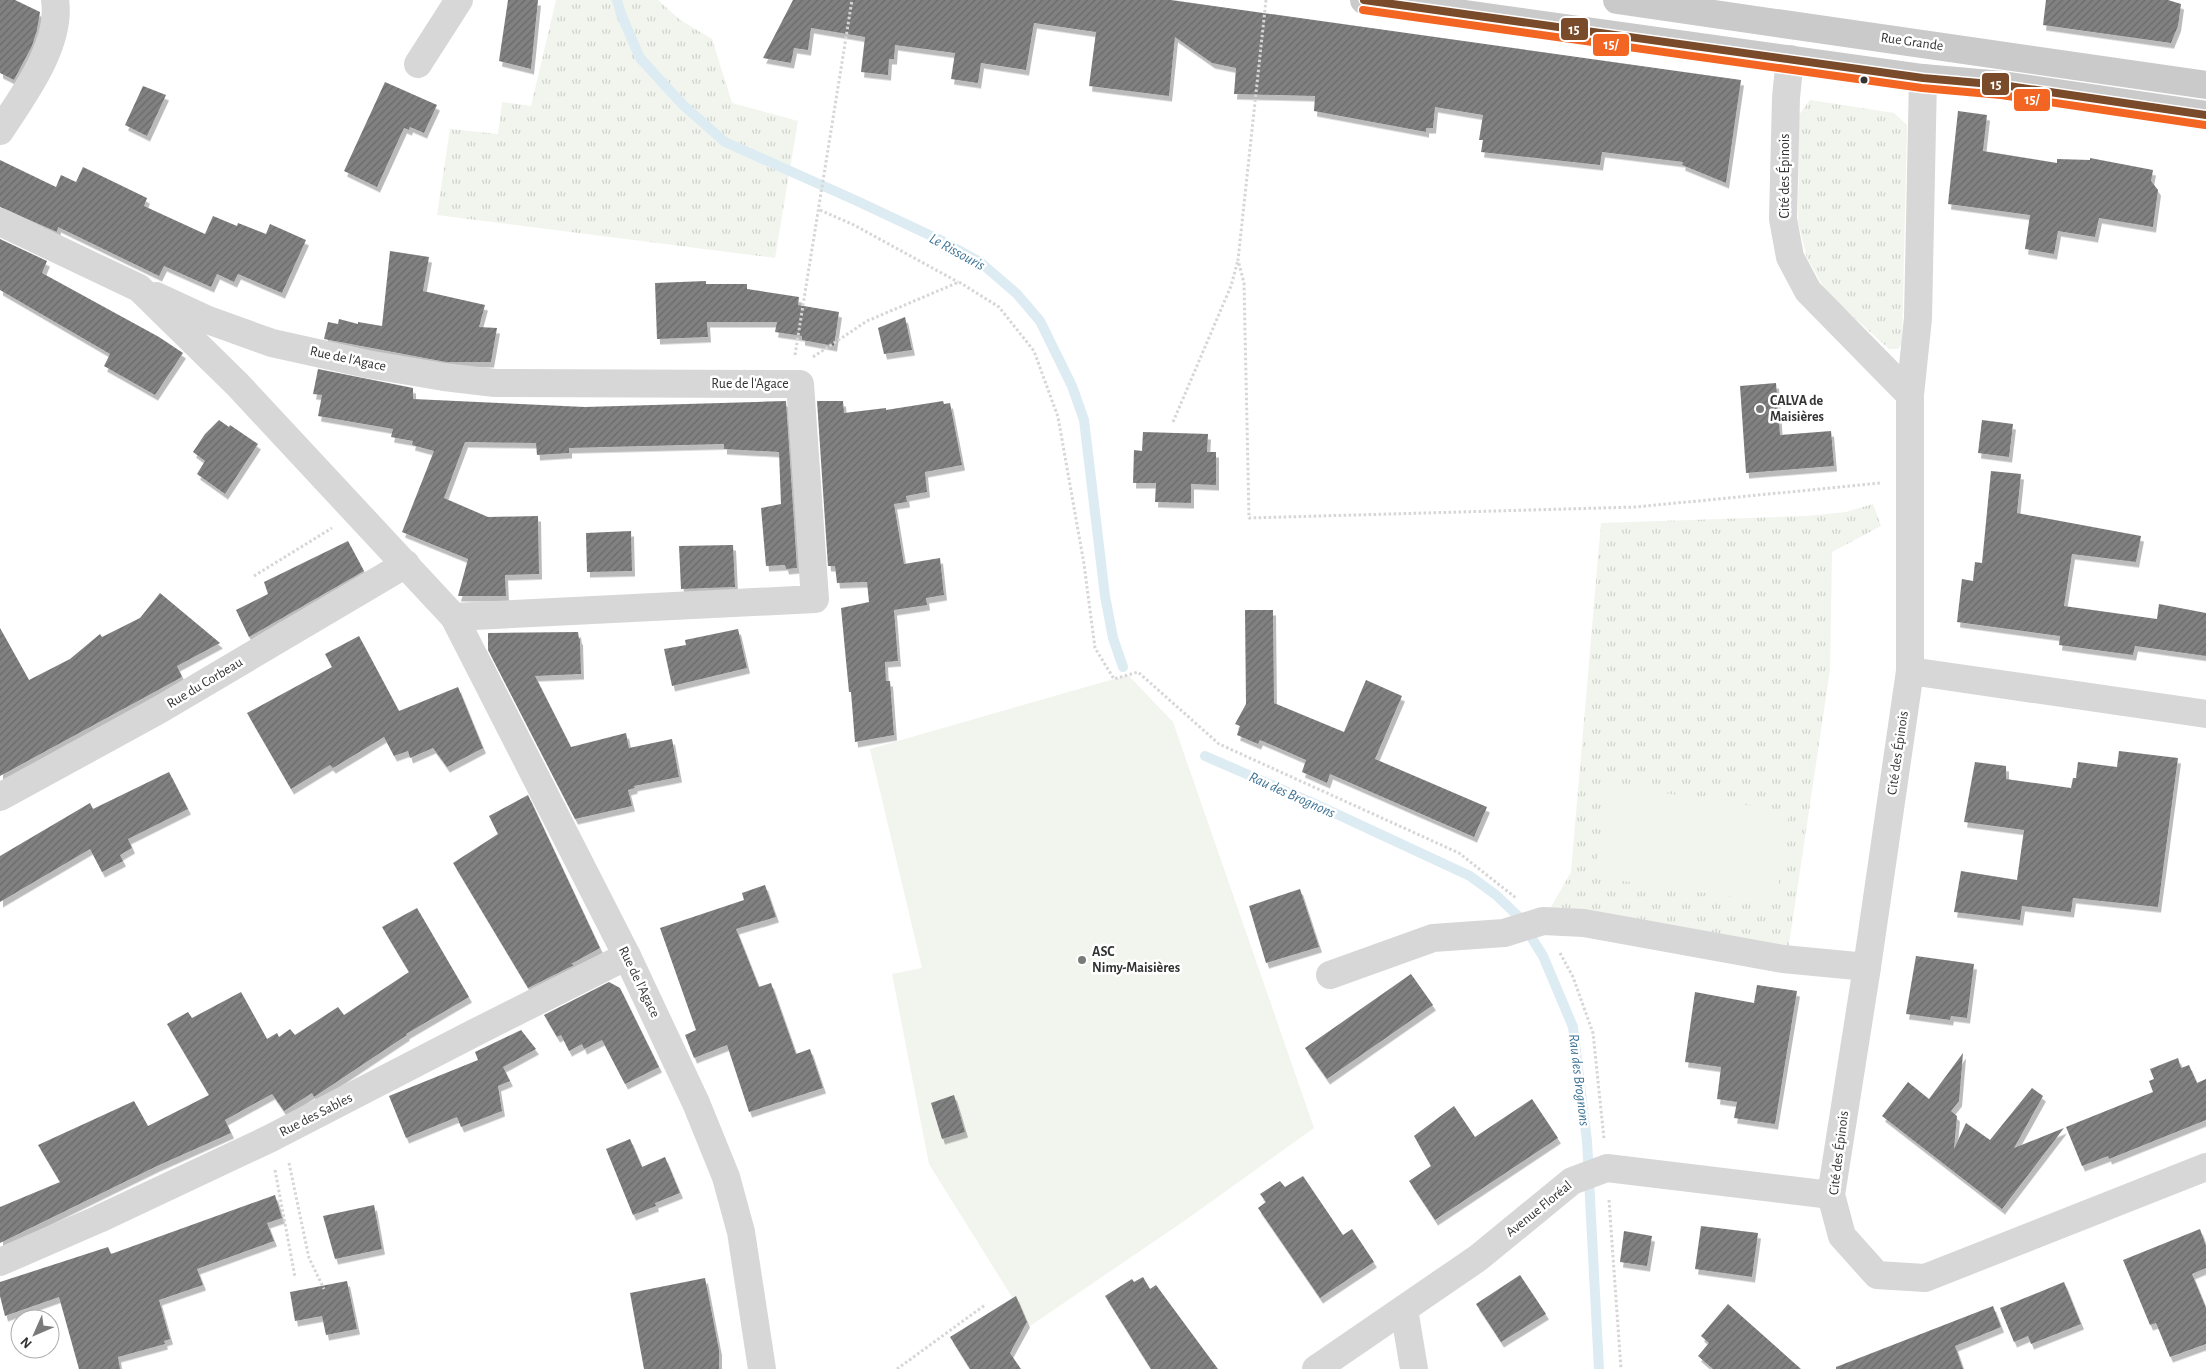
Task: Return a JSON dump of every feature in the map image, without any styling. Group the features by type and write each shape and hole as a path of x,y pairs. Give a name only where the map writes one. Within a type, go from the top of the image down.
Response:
{"main road":[{"path":"1364,0 1923,78 2002,85 2206,115"},
{"name":"Rue Grande","path":"1617,0 2206,85"}],"street":[{"path":"0,131 49,47 57,10 55,0"},
{"path":"418,64 459,0"},
{"name":"Cité des Épinois","path":"1790,59 1786,97 1783,220 1790,257 1808,291 1910,396"},
{"name":"Cité des Épinois","path":"1923,78 1918,318 1910,396 1910,671 1868,967 1831,1195 1842,1236 1878,1275 1926,1278 2206,1166"},
{"name":"Rue de l'Agace","path":"0,222 208,320 272,343 367,364 495,384 800,384 815,599 454,617"},
{"name":"Rue de l'Agace","path":"139,288 238,385 454,617 627,956 696,1103 726,1177 741,1232 762,1369"},
{"name":"Rue du Corbeau","path":"0,797 159,710 406,564"},
{"path":"1910,671 2206,714"},
{"path":"1330,975 1433,938 1504,933 1543,921 1584,923 1783,959 1868,967"},
{"name":"Rue des Sables","path":"0,1262 99,1219 276,1136 627,956"},
{"name":"Avenue Floréal","path":"1316,1369 1478,1258 1572,1181 1607,1168 1831,1195"},
{"path":"1404,1309 1414,1369"}],"path":[{"path":"800,384 793,365 820,210 820,194 852,0"},
{"path":"1173,422 1231,286 1238,260 1266,0"},
{"path":"820,210 854,225 959,282 999,307 1034,351 1058,417 1084,564 1095,648 1114,679 1138,672 1219,744 1459,853 1496,880 1543,921 1573,977 1593,1033 1607,1168 1621,1369"},
{"path":"1238,260 1244,283 1250,518 1636,507 1911,480"},
{"path":"800,384 814,355 867,321 959,282"},
{"path":"254,576 357,513"},
{"path":"276,1136 295,1277"},
{"path":"276,1136 310,1258 324,1289"},
{"path":"897,1369 985,1305"}],"green space":[{"path":"556,0 658,0 680,20 712,39 732,103 798,121 775,258 437,215 450,129 498,134 502,102 531,106"},
{"path":"1810,100 1894,113 1907,125 1902,344 1898,349 1889,349 1827,293 1807,258 1798,222 1799,115"},
{"path":"1873,504 1881,526 1832,552 1830,670 1788,951 1543,921 1571,872 1601,523 1807,516 1846,512"},
{"name":"ASC Nimy-Maisières","path":"1128,675 1173,722 1314,1128 1187,1219 1030,1326 929,1164 892,974 922,968 870,749"},
{"path":"1608,785 1789,811 1776,903 1595,877"}],"building":[{"path":"0,0 15,0 40,12 32,46 14,80 0,73"},
{"path":"508,0 538,0 531,69 499,61"},
{"path":"793,0 1171,0 1741,80 1726,183 1682,165 1683,162 1602,152 1600,165 1481,152 1483,140 1479,140 1483,115 1435,107 1433,128 1426,128 1426,132 1314,111 1315,96 1234,94 1236,68 1212,63 1175,37 1169,96 1089,86 1096,32 1034,23 1026,70 981,63 978,83 951,79 955,53 895,45 894,59 889,59 888,75 861,72 865,37 811,28 808,50 794,48 791,63 763,58"},
{"path":"2046,0 2168,0 2181,4 2178,26 2171,43 2043,25"},
{"path":"385,82 437,105 424,133 410,127 409,130 404,128 377,187 344,171"},
{"path":"143,86 166,95 147,136 125,125"},
{"path":"1958,111 1987,115 1983,151 2057,163 2057,159 2090,160 2090,158 2153,170 2151,181 2158,190 2153,227 2099,218 2095,237 2058,231 2054,254 2025,249 2030,215 1948,204"},
{"path":"0,160 56,187 61,175 76,182 83,167 147,198 144,206 205,234 213,216 237,226 238,223 266,234 270,224 306,240 282,293 238,274 234,282 217,274 211,287 164,266 159,276 58,227 57,232 0,207"},
{"path":"0,239 47,261 42,273 159,337 183,353 155,395 104,366 110,354 0,290"},
{"path":"390,251 429,257 423,291 485,305 479,327 497,328 491,362 446,362 324,339 328,322 338,324 339,319 358,324 358,322 382,326"},
{"path":"706,281 706,284 747,284 747,289 799,297 798,305 839,312 834,346 802,340 802,336 775,332 777,322 707,322 708,337 657,339 655,283"},
{"path":"905,317 912,350 884,354 878,328"},
{"path":"318,369 413,388 413,399 585,407 786,401 797,568 786,569 785,565 766,566 761,508 781,504 779,452 724,449 724,444 569,448 569,453 537,455 536,443 465,442 444,498 488,517 538,516 539,574 505,575 506,596 458,596 468,559 402,532 434,451 412,445 413,441 391,437 393,429 318,416 322,395 313,394"},
{"name":"CALVA de Maisières","path":"1776,383 1780,435 1831,431 1834,466 1746,473 1740,386"},
{"path":"817,401 843,401 844,413 886,408 886,410 943,401 944,404 950,403 962,465 925,472 927,492 906,496 907,502 894,504 904,564 940,558 944,595 926,598 927,605 894,610 898,661 885,662 886,681 890,681 894,735 855,742 841,608 869,602 867,582 837,583 835,566 828,566"},
{"path":"219,420 229,427 230,425 258,444 225,494 197,474 205,461 193,452 205,434"},
{"path":"1982,420 2013,424 2009,457 1978,453"},
{"path":"1143,432 1208,434 1207,452 1216,452 1216,485 1191,484 1191,503 1155,502 1156,483 1133,483 1134,450 1142,451"},
{"path":"1991,471 2021,474 2017,513 2141,536 2136,562 2072,554 2064,606 2157,619 2159,604 2206,613 2206,656 2135,646 2133,655 2059,645 2060,636 1957,622 1962,579 1973,581 1975,562 1982,563"},
{"path":"631,531 632,571 587,572 586,533"},
{"path":"348,541 364,571 249,637 236,610 268,594 264,582"},
{"path":"733,545 735,587 681,589 679,546"},
{"path":"160,593 220,643 177,666 182,677 0,776 0,628 29,680 70,659 100,634 102,637 140,618"},
{"path":"1245,610 1273,610 1274,703 1344,732 1366,680 1402,696 1375,759 1487,807 1474,837 1330,774 1327,783 1302,772 1306,760 1260,740 1258,744 1237,735 1240,726 1235,724 1246,704"},
{"path":"738,629 747,668 672,686 664,649 686,645 685,640"},
{"path":"578,632 581,674 535,676 571,747 626,733 629,748 672,739 679,777 634,786 635,788 628,790 632,806 575,819 488,650 488,633"},
{"path":"359,636 399,711 458,687 483,748 447,767 433,748 410,758 408,751 394,756 384,737 333,768 330,765 291,789 247,713 332,667 325,654"},
{"path":"2119,751 2178,758 2158,907 2073,898 2071,912 2022,906 2020,920 1954,912 1961,871 2017,880 2024,830 1964,822 1975,762 2006,766 2006,779 2071,788 2073,778 2076,778 2078,762 2117,767"},
{"path":"169,772 188,809 128,839 132,848 120,855 123,861 102,872 90,849 0,902 0,856 90,803 93,809"},
{"path":"528,795 600,948 571,964 574,965 528,988 453,863 498,834 489,816"},
{"path":"765,885 776,917 736,929 759,987 771,983 796,1054 810,1049 823,1088 749,1112 727,1045 694,1058 685,1035 696,1030 660,928 744,900 742,893"},
{"path":"1300,889 1319,947 1266,963 1249,906"},
{"path":"417,908 469,997 406,1034 314,1097 312,1093 284,1111 272,1094 225,1120 231,1133 157,1166 0,1243 0,1207 60,1182 38,1145 134,1101 148,1126 209,1095 167,1024 188,1012 192,1018 241,992 267,1039 277,1033 279,1037 290,1029 295,1035 338,1007 344,1015 409,972 382,927"},
{"path":"1916,956 1974,964 1967,1018 1951,1016 1950,1020 1906,1014"},
{"path":"1411,974 1433,1005 1327,1079 1305,1048"},
{"path":"609,982 620,988 659,1067 625,1084 602,1040 584,1049 582,1044 569,1051 561,1035 557,1037 544,1015"},
{"path":"1757,985 1797,991 1775,1124 1734,1118 1737,1102 1717,1099 1721,1067 1685,1062 1695,992 1754,1003"},
{"path":"521,1030 536,1049 503,1067 510,1081 498,1086 502,1111 461,1127 457,1117 406,1138 389,1096 478,1060 475,1052"},
{"path":"1963,1053 1959,1101 1951,1111 1957,1116 1954,1149 1966,1123 1990,1140 2032,1088 2043,1096 2014,1148 2064,1128 2002,1209 1882,1116 1908,1082 1929,1099"},
{"path":"2178,1058 2181,1068 2189,1065 2197,1083 2206,1079 2206,1120 2109,1159 2108,1156 2082,1166 2066,1127 2153,1092 2149,1081 2154,1079 2150,1069"},
{"path":"954,1095 965,1132 942,1139 931,1103"},
{"path":"1532,1099 1558,1138 1435,1220 1409,1181 1431,1166 1414,1136 1454,1106 1475,1137"},
{"path":"630,1139 642,1167 665,1157 680,1193 655,1203 656,1206 633,1215 606,1149"},
{"path":"1303,1176 1343,1235 1352,1229 1374,1262 1320,1298 1258,1208 1266,1202 1260,1194 1280,1181 1285,1187"},
{"path":"275,1195 282,1218 267,1223 274,1241 197,1269 203,1285 159,1300 170,1339 164,1341 165,1344 118,1357 120,1369 79,1369 59,1297 25,1309 10,1309 10,1314 5,1316 0,1296 0,1282 108,1247 111,1254"},
{"path":"374,1205 382,1249 335,1259 323,1216"},
{"path":"1701,1226 1758,1233 1752,1277 1695,1269"},
{"path":"2200,1229 2206,1246 2206,1268 2192,1274 2206,1308 2206,1344 2170,1357 2156,1323 2150,1325 2123,1260"},
{"path":"1624,1231 1652,1236 1647,1266 1620,1262"},
{"path":"1520,1275 1546,1314 1501,1342 1476,1304"},
{"path":"1143,1277 1150,1289 1156,1285 1218,1369 1151,1369 1105,1296 1132,1279 1134,1282"},
{"path":"705,1278 719,1350 719,1369 644,1369 630,1293"},
{"path":"347,1281 357,1329 326,1335 322,1316 295,1321 290,1292"},
{"path":"2064,1282 2081,1324 2031,1344 2028,1336 2014,1342 2000,1308"},
{"path":"1016,1296 1027,1322 1010,1353 1021,1369 970,1369 950,1337"},
{"path":"1728,1304 1801,1369 1713,1369 1698,1356 1709,1343 1701,1336"},
{"path":"1993,1306 2001,1327 1955,1346 1963,1369 1836,1369 1836,1367"}],"waterway":[{"name":"Le Rissouris","path":"617,0 640,58 683,105 725,142 940,240 980,262 1017,294 1040,321 1072,386 1084,420 1105,596 1113,638 1123,667"},
{"name":"Rau des Brognons","path":"1205,756 1313,803 1470,876 1496,895 1518,916 1543,956 1573,1027 1587,1141 1599,1369"}],"transit line":[{"name":"15","path":"1364,0 1923,78 2002,85 2206,115"},
{"name":"15/","path":"1363,10 1922,88 2001,95 2205,125"}],"place":[{"name":"CALVA de Maisières","path":"1760,409"},
{"name":"ASC Nimy-Maisières","path":"1082,960"}]}
